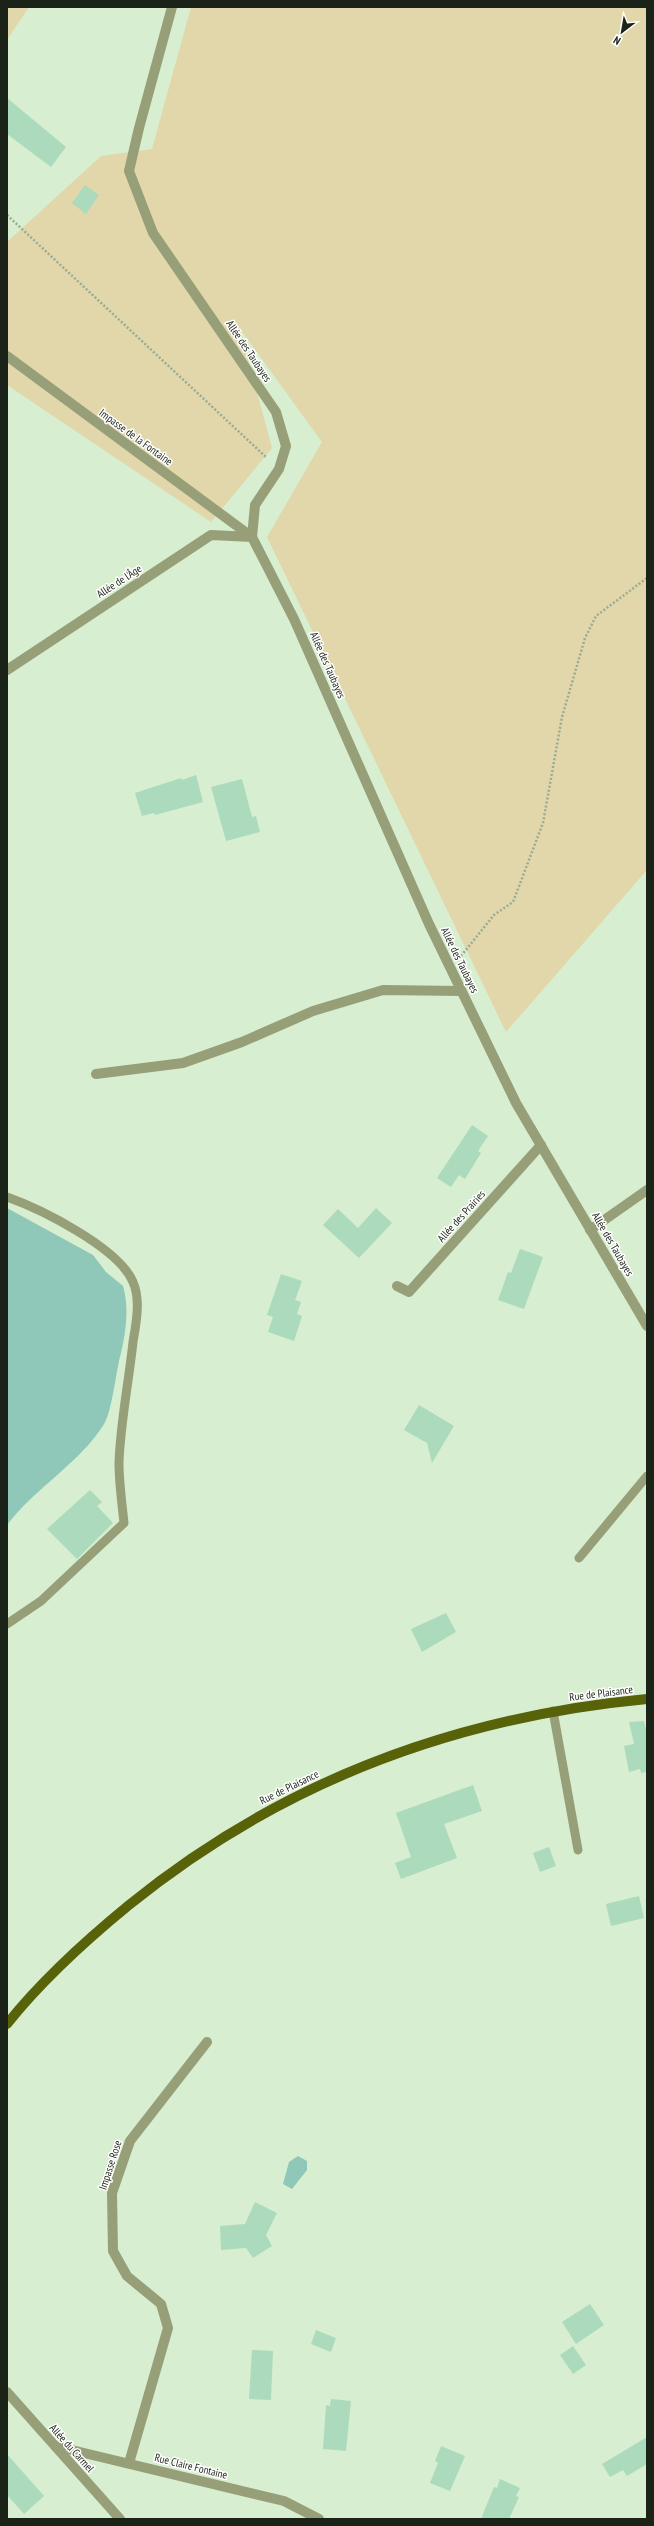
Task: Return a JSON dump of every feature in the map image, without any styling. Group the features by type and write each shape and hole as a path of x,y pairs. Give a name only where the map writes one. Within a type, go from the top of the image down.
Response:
{"main road":[{"name":"Rue de Plaisance","path":"7,2024 66,1961 107,1923 206,1848 261,1815 311,1789 398,1753 505,1721 553,1711 647,1700"}],"street":[{"name":"Allée des Taubayes","path":"172,7 139,128 129,172 153,233 276,412 286,446 279,469 255,505 252,537 294,619 450,968 516,1103 647,1326"},
{"name":"Impasse de la Fontaine","path":"7,356 252,537"},
{"name":"Allée de l'Âge","path":"7,670 211,535 252,537"},
{"path":"96,1074 183,1063 242,1042 312,1011 383,990 461,991"},
{"name":"Allée des Prairies","path":"397,1286 409,1292 540,1145"},
{"path":"590,1230 647,1190"},
{"name":"Impasse Rose","path":"129,2463 168,2328 161,2304 128,2276 112,2251 112,2193 130,2141 207,2042"},
{"name":"Allée du Carmel","path":"7,2392 120,2519"},
{"name":"Rue Claire Fontaine","path":"54,2446 284,2501 319,2519"}],"lane":[{"path":"7,1197 32,1206 61,1221 99,1246 116,1260 134,1282 137,1313 119,1462 124,1523 41,1601 7,1624"},
{"path":"579,1558 647,1476"},
{"path":"553,1711 578,1850"}],"path":[{"path":"7,215 279,469"},
{"path":"450,968 494,915 513,902 544,823 562,716 585,638 596,616 647,578"}],"shaded area":[{"path":"7,7 29,7 7,40"},
{"path":"191,7 647,7 647,870 506,1032 267,537 322,442 240,329 272,448 211,522 7,385 7,242 101,156 152,149"}],"water":[{"path":"7,1208 93,1255 106,1272 123,1286 126,1304 126,1324 107,1419 83,1451 31,1499 7,1525"},
{"path":"298,2156 307,2161 307,2170 292,2189 283,2184 289,2162"}],"building":[{"path":"7,98 66,147 51,167 7,134"},
{"path":"85,185 99,195 86,214 72,203"},
{"path":"196,775 203,802 155,815 154,813 142,816 135,793 181,778 182,780"},
{"path":"242,779 252,817 256,816 260,832 226,841 211,787"},
{"path":"472,1125 488,1136 478,1151 481,1153 465,1179 459,1175 451,1187 437,1178"},
{"path":"376,1208 392,1223 359,1258 323,1225 338,1209 358,1228"},
{"path":"520,1249 543,1257 524,1309 498,1300 508,1272 511,1273"},
{"path":"281,1274 302,1281 295,1300 301,1302 297,1314 302,1316 294,1341 268,1332 273,1317 267,1315"},
{"path":"419,1405 454,1426 432,1463 427,1443 404,1430"},
{"path":"90,1490 102,1502 97,1506 113,1523 77,1559 47,1529"},
{"path":"446,1613 456,1632 422,1652 411,1629"},
{"path":"644,1721 647,1734 647,1772 641,1773 640,1769 629,1772 624,1746 634,1744 629,1722"},
{"path":"473,1785 482,1811 444,1824 457,1858 401,1879 395,1863 411,1857 396,1813"},
{"path":"549,1847 556,1866 540,1872 533,1853"},
{"path":"639,1896 644,1918 611,1926 606,1904"},
{"path":"255,2202 277,2213 266,2235 272,2246 253,2258 246,2248 221,2250 220,2226 245,2224"},
{"path":"590,2304 604,2325 576,2344 562,2322"},
{"path":"316,2330 336,2338 331,2352 311,2344"},
{"path":"573,2346 586,2365 573,2374 560,2355"},
{"path":"252,2350 273,2351 271,2400 249,2399"},
{"path":"331,2399 351,2401 346,2451 323,2449 326,2405 330,2406"},
{"path":"647,2437 647,2464 627,2476 623,2470 610,2477 602,2464"},
{"path":"441,2446 465,2456 450,2491 430,2483 438,2463 435,2461"},
{"path":"7,2454 44,2496 24,2514 7,2495"},
{"path":"500,2479 520,2488 516,2496 519,2497 509,2519 481,2519 494,2487 497,2488"}]}
